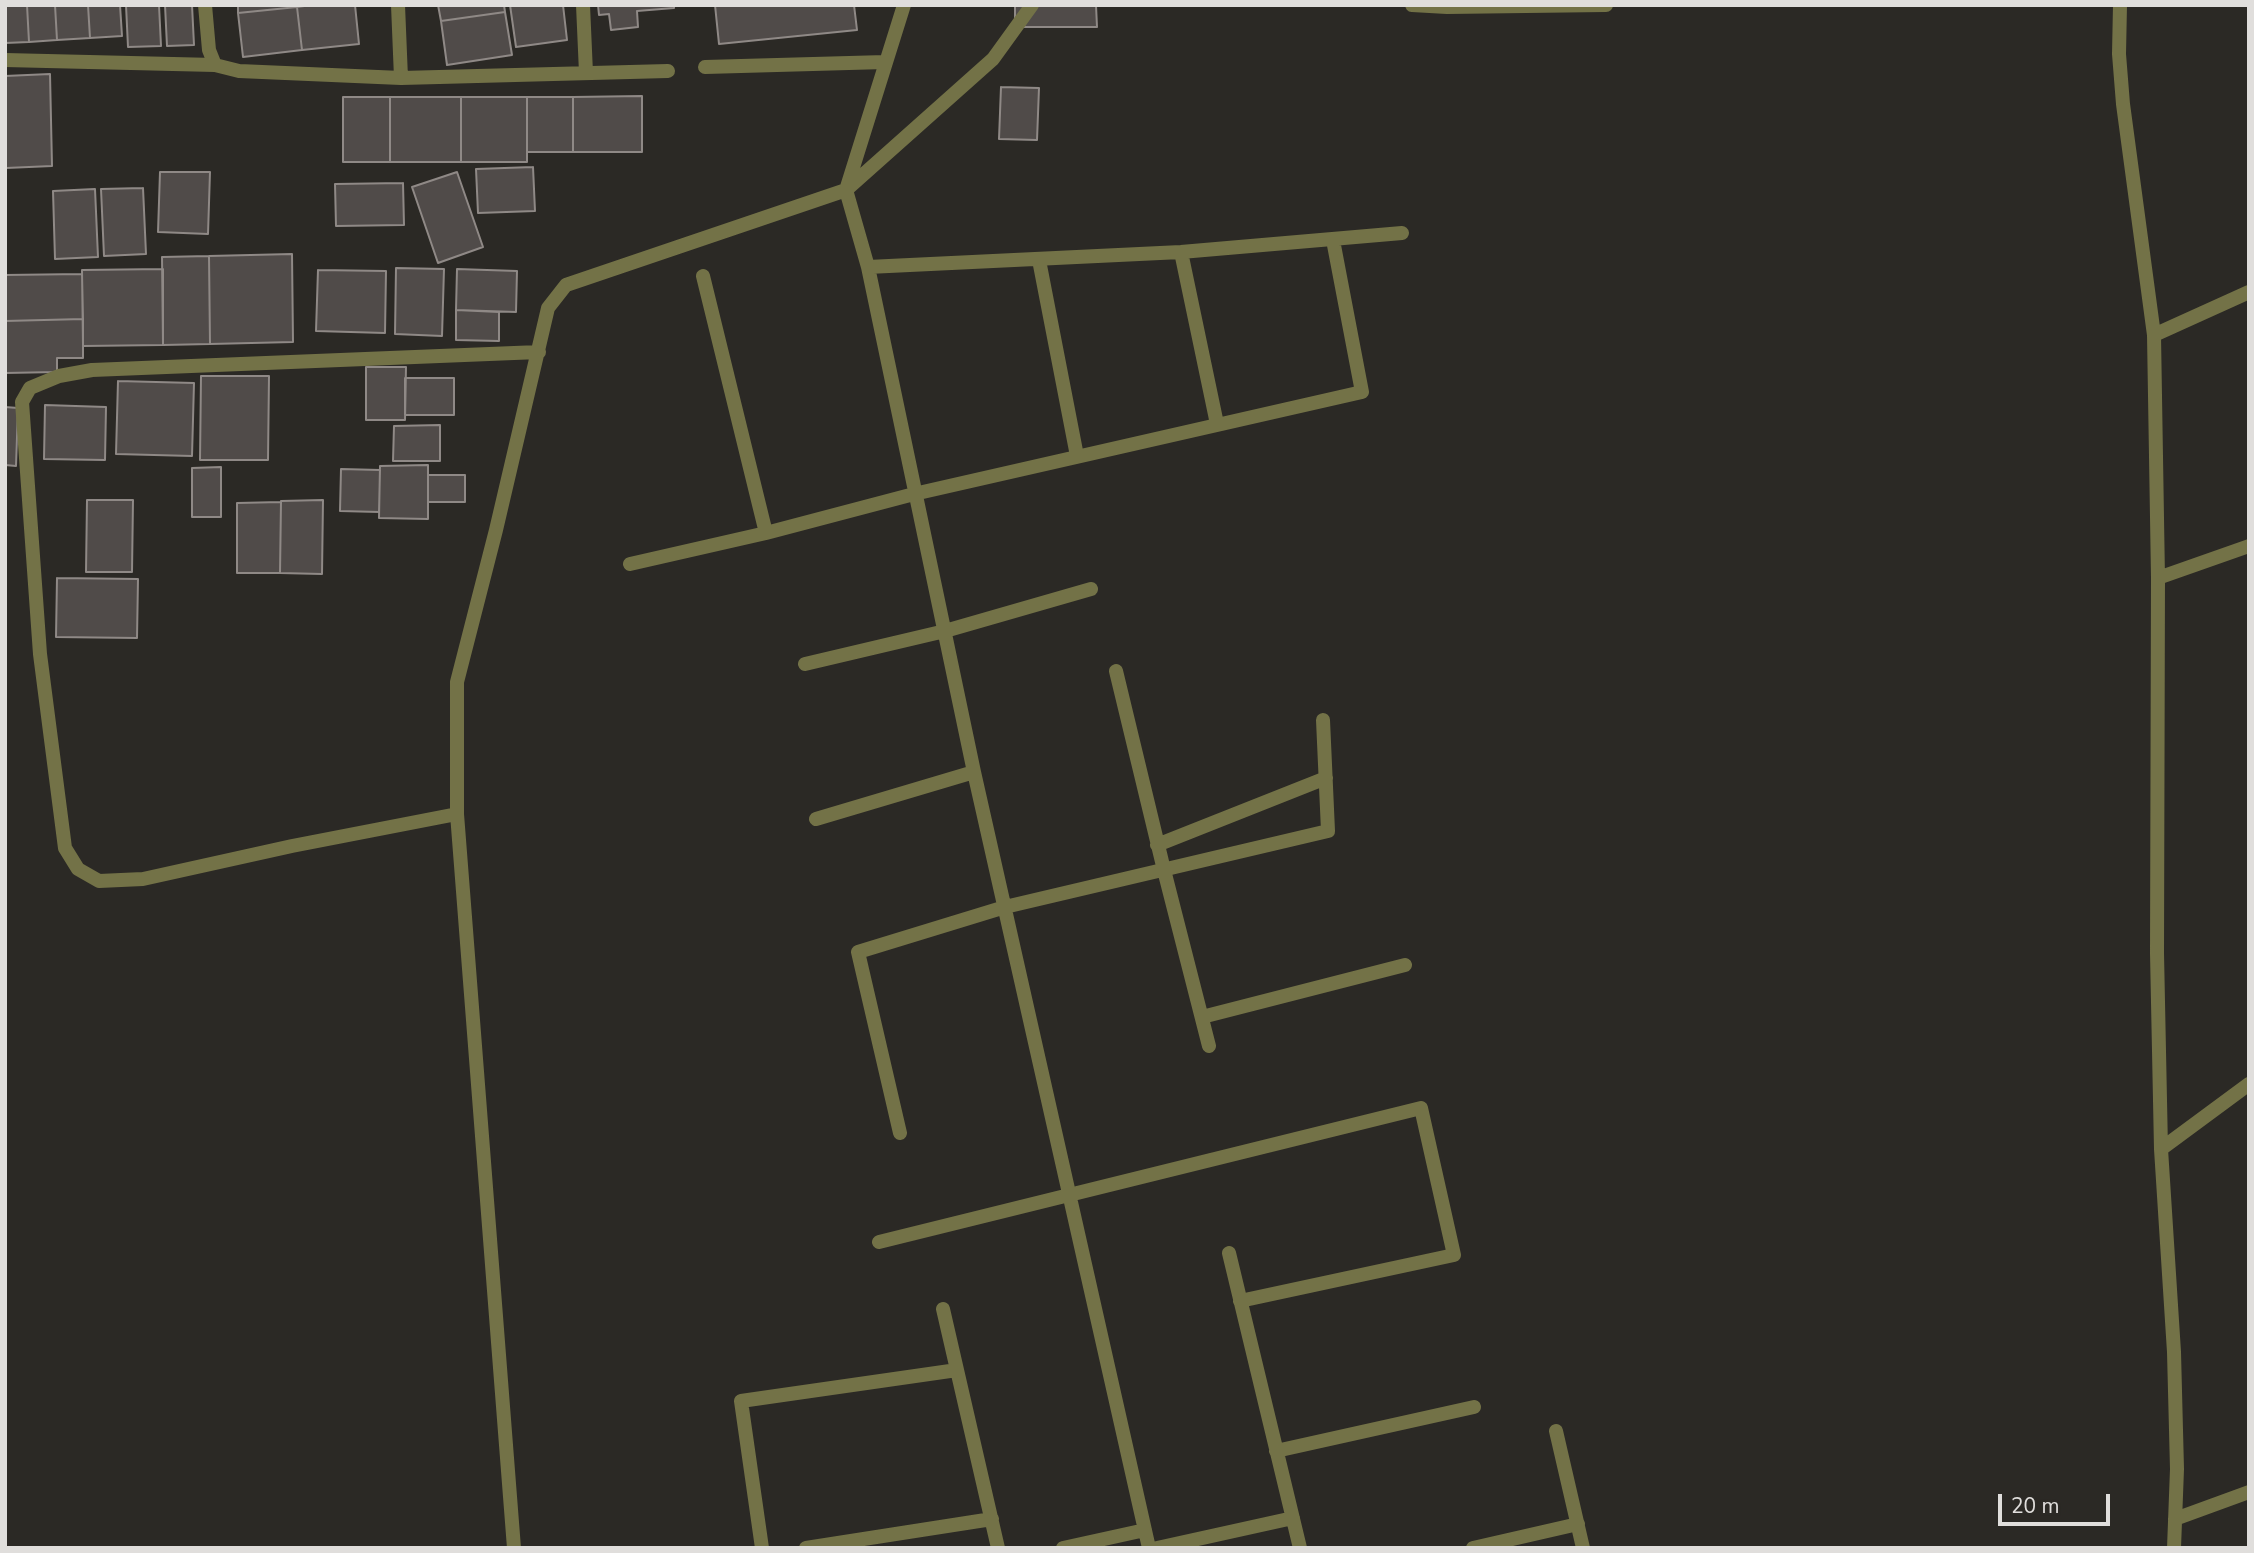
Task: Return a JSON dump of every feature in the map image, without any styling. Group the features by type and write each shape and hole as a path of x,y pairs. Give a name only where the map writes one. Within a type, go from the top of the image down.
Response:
{"street":[{"path":"205,5 209,50 215,65"},
{"path":"398,5 401,78"},
{"path":"583,5 586,73"},
{"path":"904,5 846,190 868,267 974,772 1149,1548"},
{"path":"514,1548 457,814 457,682 548,308 566,285 846,190 993,59 1032,5"},
{"path":"1412,5 1606,5"},
{"path":"2120,5 2119,54 2123,104 2154,335 2158,578 2157,953 2161,1149 2174,1352 2177,1469 2174,1548"},
{"path":"5,60 215,65 239,71 401,78 668,71"},
{"path":"705,68 885,62"},
{"path":"868,267 1181,253 1402,233"},
{"path":"630,564 766,533 914,494 1362,392 1333,240"},
{"path":"1181,253 1217,424"},
{"path":"1039,260 1077,456"},
{"path":"703,276 766,533"},
{"path":"2154,335 2249,292"},
{"path":"457,814 142,879 99,881 78,869 65,848 40,654 22,402 30,387 59,376 92,370 539,352"},
{"path":"2158,578 2249,546"},
{"path":"805,664 945,631 1091,589"},
{"path":"1116,671 1209,1046"},
{"path":"900,1133 858,952 1005,907 1328,831 1323,720"},
{"path":"816,819 974,772"},
{"path":"1157,845 1326,778"},
{"path":"1202,1017 1405,965"},
{"path":"2161,1149 2249,1084"},
{"path":"879,1242 1421,1108 1454,1255 1240,1301"},
{"path":"1229,1254 1300,1548"},
{"path":"943,1309 998,1548"},
{"path":"762,1548 741,1401 957,1370"},
{"path":"1276,1451 1474,1407"},
{"path":"1556,1431 1583,1548"},
{"path":"2175,1519 2249,1492"},
{"path":"1157,1548 1293,1518"},
{"path":"806,1548 992,1519"},
{"path":"1473,1548 1577,1524"},
{"path":"1063,1548 1145,1530"}],"building":[{"path":"5,5 27,5 29,42 5,43"},
{"path":"27,5 55,5 57,40 29,42"},
{"path":"55,5 88,5 90,38 57,40"},
{"path":"88,5 120,5 122,36 90,38"},
{"path":"126,5 159,5 161,46 128,47"},
{"path":"165,5 192,5 194,45 167,46"},
{"path":"238,5 297,5 297,7 238,13"},
{"path":"355,5 359,44 302,50 297,7"},
{"path":"438,5 504,5 505,12 441,21"},
{"path":"510,5 563,5 567,40 516,47"},
{"path":"598,5 674,5 674,8 637,11 638,27 611,30 609,14 599,15"},
{"path":"715,5 854,5 857,30 719,44"},
{"path":"1015,5 1096,5 1097,27 1015,27"},
{"path":"297,7 302,50 243,57 238,13"},
{"path":"505,12 512,55 447,65 441,21"},
{"path":"50,74 52,166 6,168 5,76"},
{"path":"1001,87 1039,88 1037,140 999,139"},
{"path":"642,96 642,152 573,152 573,97"},
{"path":"343,97 390,97 390,162 343,162"},
{"path":"390,97 461,97 461,162 390,162"},
{"path":"461,97 527,97 527,162 461,162"},
{"path":"527,97 573,97 573,152 527,152"},
{"path":"533,167 535,211 478,213 476,169"},
{"path":"160,172 210,172 208,234 158,232"},
{"path":"457,172 483,247 438,263 412,187"},
{"path":"403,183 404,225 336,226 335,184"},
{"path":"143,188 146,254 104,256 101,189"},
{"path":"95,189 98,257 55,259 53,191"},
{"path":"292,254 293,342 210,344 209,256"},
{"path":"209,256 210,344 163,345 162,257"},
{"path":"396,268 444,269 442,336 395,334"},
{"path":"163,269 163,345 83,346 82,270"},
{"path":"457,269 517,271 516,312 456,310"},
{"path":"318,270 386,271 385,333 316,331"},
{"path":"82,274 83,319 5,321 5,275"},
{"path":"456,310 499,312 499,341 456,340"},
{"path":"83,319 83,358 57,358 57,372 5,373 5,321"},
{"path":"366,367 406,367 405,420 366,420"},
{"path":"201,376 269,376 268,460 200,460"},
{"path":"405,378 454,378 454,415 405,415"},
{"path":"118,381 194,383 192,456 116,454"},
{"path":"45,405 106,407 105,460 44,459"},
{"path":"5,407 18,408 16,466 5,465"},
{"path":"440,425 440,461 393,461 394,426"},
{"path":"428,465 428,519 379,518 380,466"},
{"path":"221,467 221,517 192,517 192,468"},
{"path":"341,469 380,470 379,512 340,511"},
{"path":"428,475 465,475 465,502 428,502"},
{"path":"87,500 133,500 132,572 86,572"},
{"path":"323,500 322,574 280,573 281,501"},
{"path":"281,502 280,573 237,573 237,503"},
{"path":"57,578 138,579 137,638 56,637"}]}
